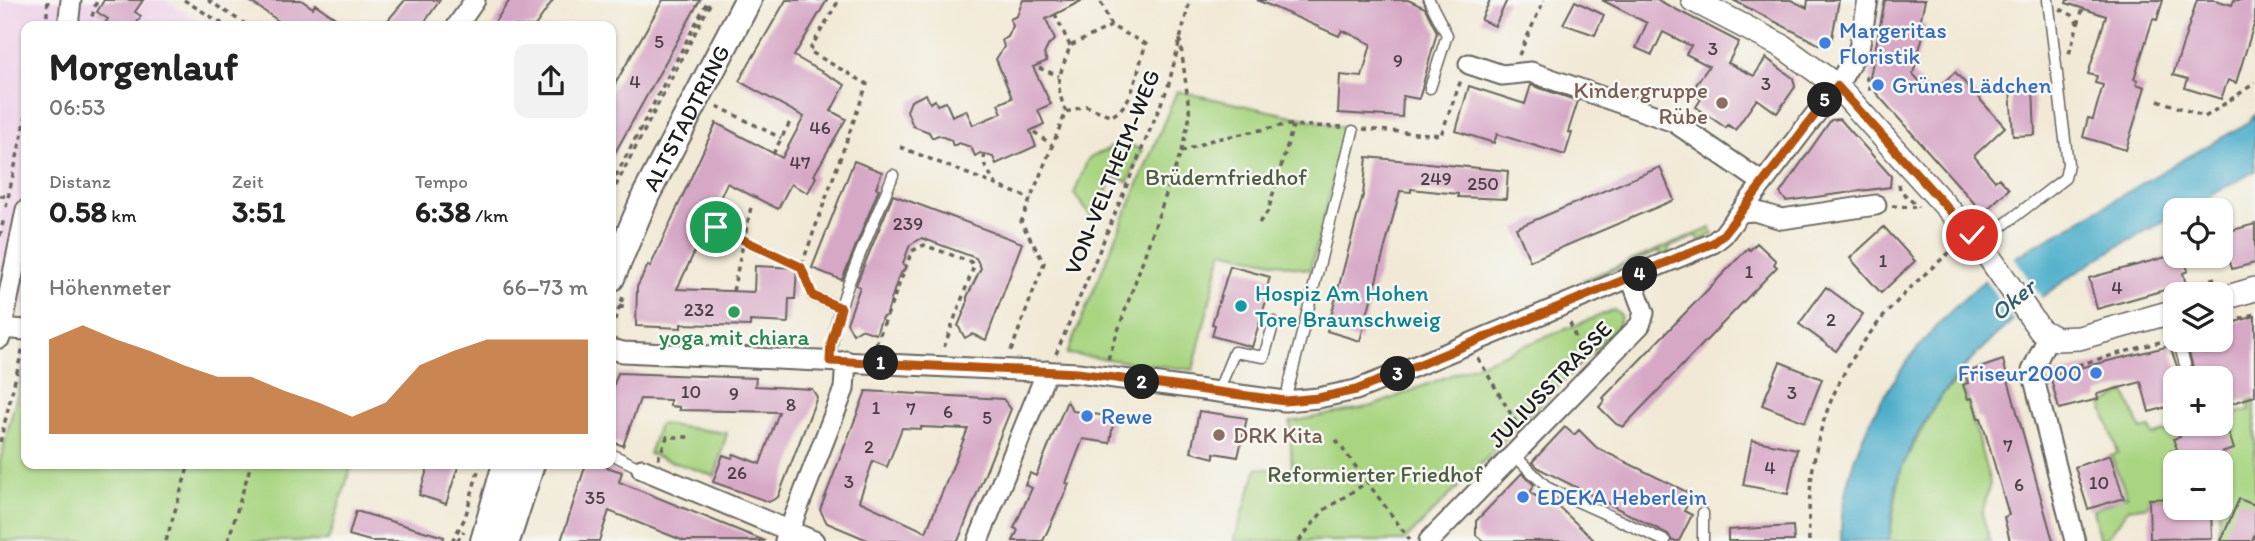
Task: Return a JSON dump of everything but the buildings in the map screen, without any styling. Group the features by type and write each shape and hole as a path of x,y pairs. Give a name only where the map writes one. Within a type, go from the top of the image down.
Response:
{"main road":[{"name":"ALTSTADTRING","path":"616,219 696,59 730,0"},
{"name":"ALTSTADTRING","path":"616,266 652,183 748,0"},
{"path":"484,541 505,469"},
{"path":"506,541 529,469"}],"street":[{"path":"69,21 71,0"},
{"path":"460,21 475,0"},
{"path":"1693,0 1782,46 1837,86 1933,203 1981,246 2041,329 2064,340 2163,320"},
{"path":"616,350 636,353 1047,371 1285,401 1356,390 1713,243 1741,212 1837,86 1859,49 1868,0"},
{"path":"1468,64 1503,75 1531,72 1674,122 1763,183"},
{"path":"1741,212 1754,211 1782,219 1876,205"},
{"path":"0,338 21,233"},
{"name":"JULIUSSTRASSE","path":"1420,540 1515,456 1640,325 1644,313 1631,278"},
{"path":"2233,295 2255,289"},
{"path":"0,328 21,330"},
{"path":"2041,329 2032,372 2075,541"},
{"path":"787,536 844,389 838,361"},
{"path":"978,541 1047,371"},
{"path":"642,469 787,536 814,541"}],"lane":[{"path":"1429,0 1447,35 1430,88"},
{"path":"1981,246 2065,178 2068,164 2048,0"},
{"path":"1285,401 1354,130"},
{"path":"838,361 831,343 841,308 893,175"},
{"path":"813,296 841,308"},
{"path":"1218,392 1234,352 1264,357 1274,322"},
{"path":"616,456 642,469"},
{"path":"1515,456 1548,488 1665,541"},
{"path":"1703,513 1703,541"}],"path":[{"path":"46,21 48,0"},
{"path":"91,21 97,0"},
{"path":"184,0 218,21"},
{"path":"208,0 240,21"},
{"path":"616,176 710,0"},
{"path":"616,185 710,0"},
{"path":"813,296 801,267 867,83 809,51 839,0"},
{"path":"1066,112 1086,106 1112,116 1124,108 1139,74 1138,64 1146,44 1111,26 1100,0"},
{"name":"VON-VELTHEIM-WEG","path":"1056,354 1168,87 1190,0"},
{"path":"1515,73 1523,42 1544,0"},
{"path":"2078,24 2083,8"},
{"path":"1055,14 1070,46"},
{"path":"1011,351 1044,263 1021,222 1066,112 1056,89 1059,76 1070,46 1111,26"},
{"path":"1108,359 1181,152 1189,116 1180,37"},
{"path":"1181,152 1212,140 1293,125 1441,135 1468,64"},
{"path":"1039,68 1059,76"},
{"path":"2158,100 2205,117 2255,83"},
{"path":"712,103 781,138"},
{"path":"773,154 790,122"},
{"path":"1259,223 1268,211 1293,125"},
{"path":"1034,132 1053,146"},
{"path":"0,236 21,141"},
{"path":"900,147 1031,199"},
{"path":"984,154 985,166 997,185"},
{"path":"0,196 9,197"},
{"path":"1876,205 1933,203"},
{"path":"733,291 746,241 751,208"},
{"path":"716,227 801,267"},
{"path":"876,344 912,251 924,245 971,262 974,266 944,346"},
{"path":"1809,541 1808,508 1815,445 1826,408 1842,376 1861,345 1898,300 1981,246"},
{"path":"619,306 626,308"},
{"path":"2233,321 2255,314"},
{"path":"1570,323 1586,363"},
{"path":"2059,365 2067,368 2163,343"},
{"path":"0,442 21,349"},
{"path":"1478,358 1520,429"},
{"path":"660,454 667,437 690,438"},
{"path":"1336,440 1420,540"},
{"path":"166,541 188,469"},
{"path":"228,541 250,469"},
{"path":"452,541 465,518 479,469"},
{"path":"1299,541 1324,510 1369,481"}],"shaded area":[{"path":"0,0 165,0 200,21 21,21 21,304 0,303"}],"green space":[{"name":"Brüdernfriedhof","path":"1177,91 1347,128 1310,270 1222,251 1193,370 1067,354"},
{"path":"1122,142 1142,150 1128,182 1113,176 1094,220 1074,194 1088,159"},
{"path":"1711,228 1713,234 1699,241 1697,236 1668,248 1669,253 1662,256 1660,251 1631,263 1632,268 1626,271 1623,266 1594,278 1596,283 1586,287 1583,280"},
{"name":"Reformierter Friedhof","path":"1614,310 1621,315 1619,325 1404,541 1234,541 1257,468 1292,471 1290,422 1373,406"},
{"path":"1961,377 1990,483 1982,514 1990,541 1889,541 1901,469 1939,398"},
{"path":"21,379 21,469 350,469 328,541 0,541 0,461"},
{"path":"2125,392 2141,430 2150,428 2153,435 2163,432 2163,436 2233,436 2233,414 2250,410 2248,401 2255,399 2255,541 2218,541 2219,520 2233,520 2233,450 2163,450 2163,498 2150,498 2148,506 2128,509 2106,540 2099,537 2093,510 2127,495 2111,456 2118,453 2102,405"},
{"path":"659,424 727,433 715,476 649,454"}],"water":[{"name":"Oker","path":"2255,115 2255,171 2207,198 2163,198 2163,221 2093,262 2015,318 1980,350 1949,386 1923,425 1899,476 1889,541 1841,541 1844,500 1854,460 1870,421 1891,384 1945,318 1975,289 2014,258 2246,124"}],"pier":[{"path":"2013,256 2043,300 2016,324 1984,278"}],"place":[{"name":"Margeritas Floristik","path":"1825,43"},
{"name":"Grünes Lädchen","path":"1878,85"},
{"name":"Kindergruppe Rübe","path":"1722,103"},
{"name":"Hospiz Am Hohen Tore Braunschweig","path":"1241,306"},
{"name":"yoga mit chiara","path":"734,312"},
{"name":"Friseur2000","path":"2096,373"},
{"name":"Rewe","path":"1087,416"},
{"name":"DRK Kita","path":"1219,435"},
{"name":"EDEKA Heberlein","path":"1523,497"}],"route":[{"path":"716,227 801,267 813,296 841,308 831,343 830,361 1078,373 1285,401 1356,390 1713,243 1723,235 1837,86 1905,157 1972,235"}]}
